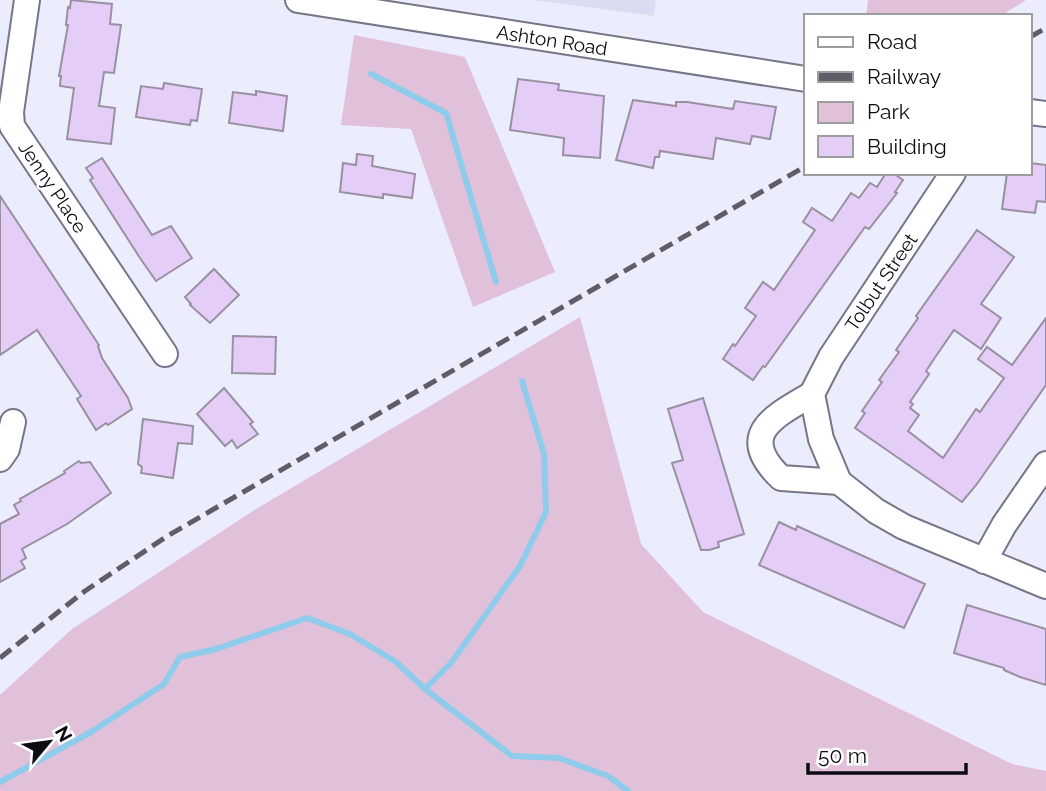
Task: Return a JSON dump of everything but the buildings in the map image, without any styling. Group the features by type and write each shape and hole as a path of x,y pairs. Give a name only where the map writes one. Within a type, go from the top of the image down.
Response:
{"street":[{"name":"Jenny Place","path":"27,0 11,112 12,126 165,354"},
{"name":"Ashton Road","path":"298,0 804,79"},
{"name":"Tolbut Street","path":"812,394 831,357 952,175"},
{"path":"839,482 781,478 769,467 763,455 761,435 768,422 812,394 821,439 839,482 876,511 904,527 1046,586"},
{"path":"0,459 7,449 13,422"},
{"path":"984,561 1046,464"}],"shaded area":[{"path":"534,0 656,0 654,16"}],"green space":[{"path":"868,0 1026,0 1004,14 866,14"},
{"path":"354,35 465,57 555,272 473,307 411,129 341,125"},
{"path":"580,317 641,544 703,612 1012,764 1046,771 1046,791 0,791 0,695 72,629 256,509"}],"waterway":[{"path":"371,74 446,113 496,282"},
{"path":"425,689 451,663 520,566 546,512 544,454 522,381"},
{"path":"0,782 91,732 164,684 180,657 216,649 307,618 350,634 396,662 425,689 512,756 559,758 608,776 628,791"}],"railway":[{"path":"1032,36 1046,28"},
{"path":"0,658 85,591 169,535 804,167"}]}
